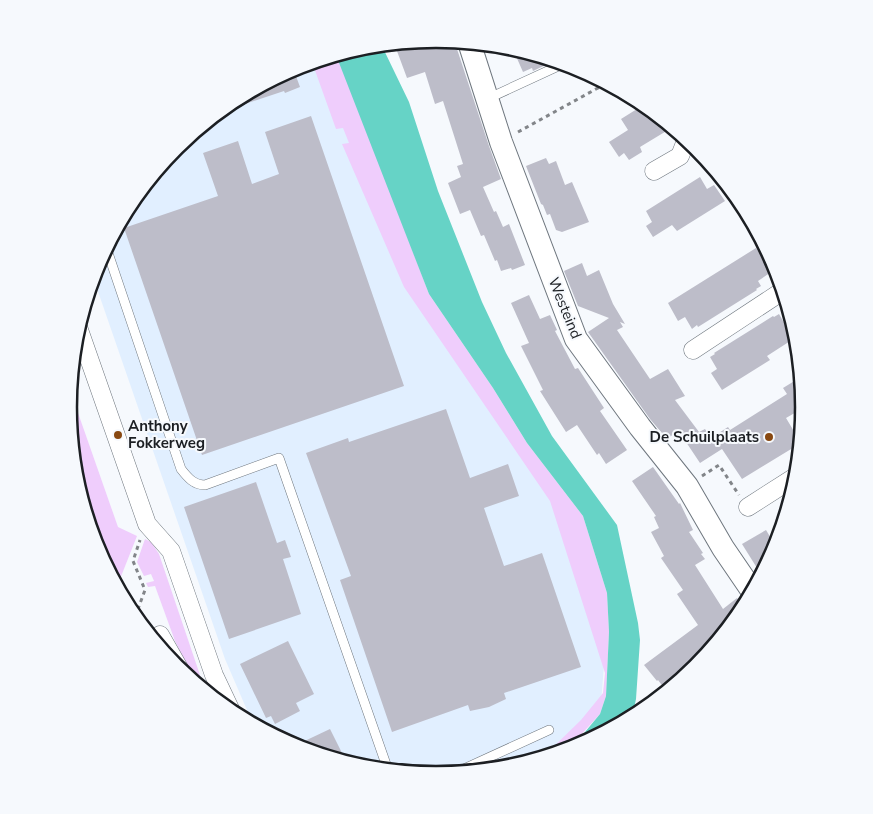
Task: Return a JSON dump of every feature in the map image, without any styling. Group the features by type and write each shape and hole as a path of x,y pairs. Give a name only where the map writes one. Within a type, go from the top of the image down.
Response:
{"street":[{"name":"Westeind","path":"471,49 501,142 576,339 640,427 687,486 723,548 749,586"},
{"path":"654,171 680,156 684,146"},
{"path":"693,350 778,294"},
{"path":"83,342 146,524 171,551 214,675 224,697"},
{"path":"748,508 788,482"},
{"path":"160,635 163,641"}],"lane":[{"path":"487,99 554,68"},
{"path":"110,257 181,469 198,485 205,485 278,458 385,762"},
{"path":"475,764 550,730"}],"path":[{"path":"501,142 600,87"},
{"path":"719,465 748,508"},
{"path":"138,545 132,561 145,590 138,608"}],"shaded area":[{"path":"385,52 409,102 438,191 482,302 506,353 552,436 617,525 640,640 636,699 634,707 582,735 600,714 606,696 609,632 607,593 583,516 527,443 493,388 429,294 339,61 366,54"},
{"path":"341,61 429,294 493,388 527,443 583,516 607,593 609,632 606,696 600,714 579,737 574,739 554,746 581,720 603,693 605,673 550,501 404,287 342,144 349,143 343,128 336,129 315,69"},
{"path":"326,65 414,295 566,507 605,653 601,703 568,741 552,747 507,760 460,766 413,766 366,760 343,754 299,739 257,718 248,713 225,659 97,288 104,269 125,227 151,188 182,153 199,137 237,108 277,85"},
{"path":"77,410 118,527 137,536 120,578 104,545 89,500 80,454"},
{"path":"145,539 151,542 159,554 201,679 187,666 175,641 155,586 148,587 146,583 154,581 151,574 144,576 137,562"}],"building":[{"path":"413,48 457,48 501,179 483,187 503,227 509,224 525,265 512,270 511,268 501,271 484,235 481,236 470,210 460,214 448,183 461,177 457,166 463,164 443,101 435,104 425,72 407,78 397,50"},
{"path":"516,56 546,65 533,71 532,68 523,72"},
{"path":"296,76 300,87 285,93 284,91 242,105"},
{"path":"637,109 666,131 640,147 642,152 629,160 624,153 619,157 609,142 628,130 621,119"},
{"path":"311,116 404,386 202,455 124,229 218,196 203,153 238,141 252,184 279,174 265,132"},
{"path":"546,158 549,164 556,161 565,185 572,182 589,222 562,232 556,230 550,214 547,215 541,204 526,166"},
{"path":"700,177 707,189 714,185 725,201 677,231 672,225 653,237 646,226 652,222 646,211"},
{"path":"756,248 761,256 762,255 770,273 758,281 761,286 757,290 692,329 685,317 678,321 668,303"},
{"path":"582,263 587,276 599,270 613,304 625,324 620,322 623,327 617,330 650,379 668,369 685,396 675,400 699,432 705,429 711,438 728,427 730,430 787,394 783,388 795,381 796,412 786,418 795,433 794,448 742,479 722,449 700,463 684,439 681,441 675,433 667,439 650,419 588,332 609,318 578,306 564,271"},
{"path":"529,295 540,319 550,315 557,330 555,331 575,369 578,368 604,408 600,411 627,450 606,464 599,453 597,455 577,425 566,432 540,391 543,390 521,346 529,343 511,303"},
{"path":"779,314 787,326 790,341 767,356 770,360 722,390 711,373 717,369 710,357"},
{"path":"446,409 470,478 508,464 519,496 484,508 504,566 542,553 581,667 504,693 506,699 489,707 470,711 468,705 392,732 340,580 351,576 306,453 348,438 349,442"},
{"path":"653,467 680,503 693,530 689,532 705,559 695,565 723,609 737,598 739,601 707,644 663,686 644,665 698,625 677,594 683,590 661,558 664,556 651,532 659,528 654,517 656,516 632,481"},
{"path":"256,482 277,543 285,540 291,557 283,559 301,614 229,639 184,507"},
{"path":"766,530 771,539 758,569 742,544"},
{"path":"288,641 314,694 296,703 300,711 275,724 271,716 266,718 240,664"},
{"path":"330,729 342,754 321,747 305,741"}],"place":[{"name":"Anthony Fokkerweg","path":"118,435"},
{"name":"De Schuilplaats","path":"769,437"}]}
